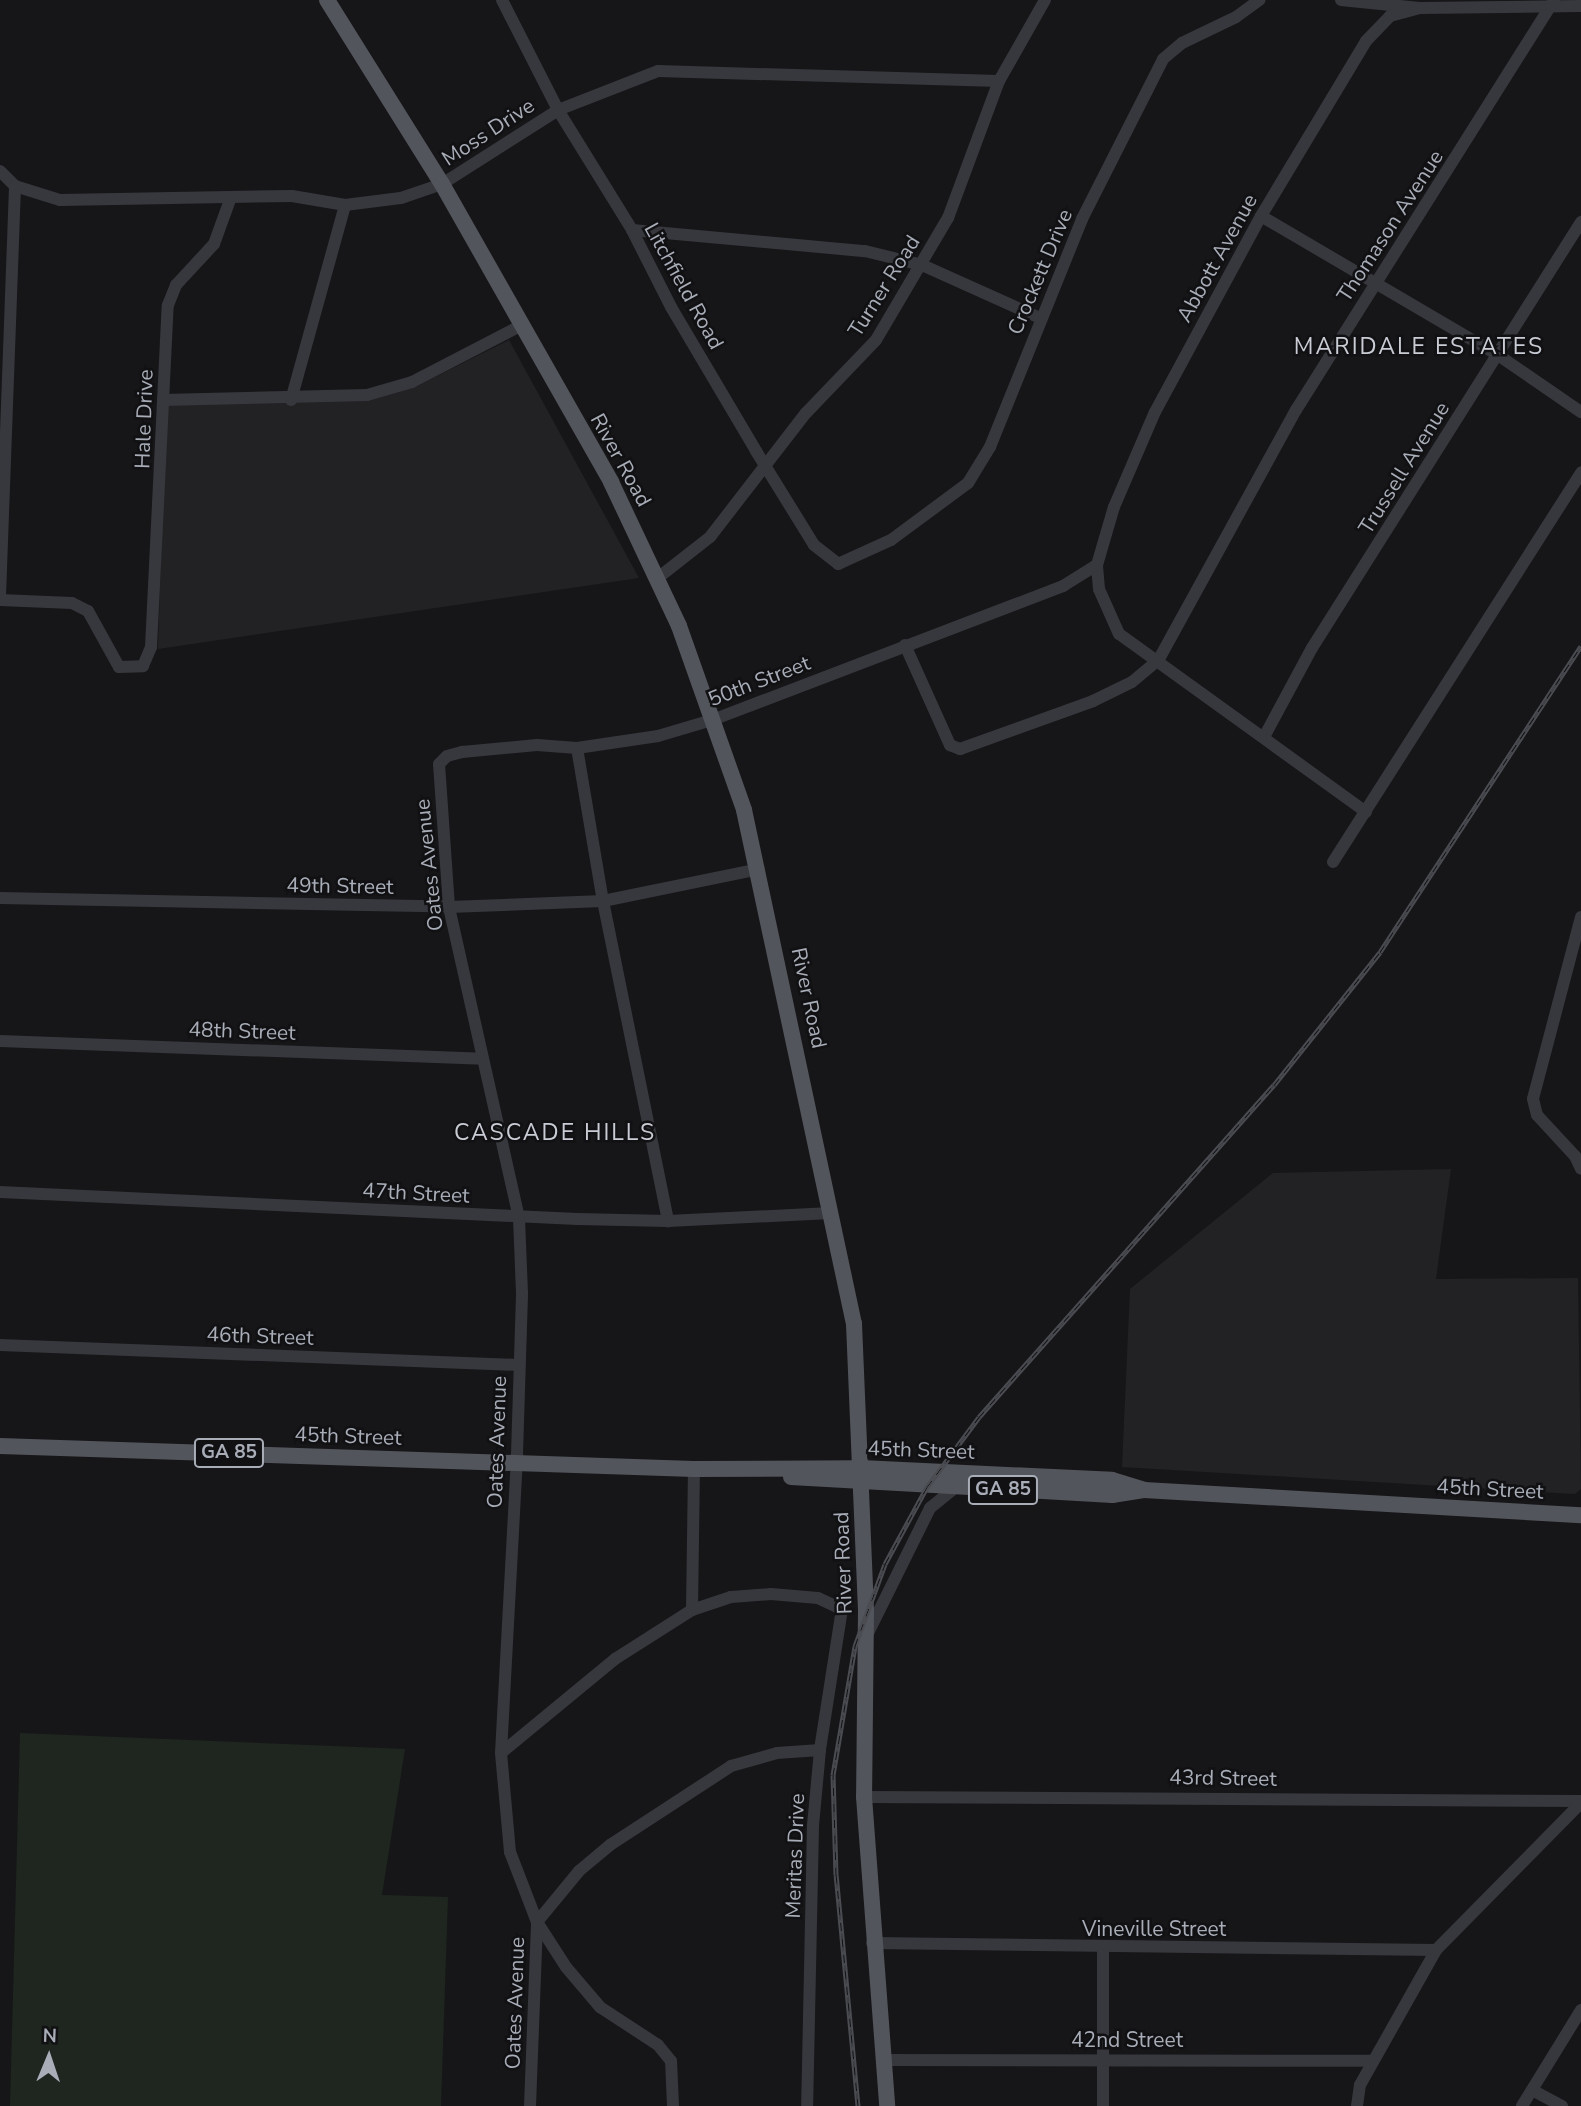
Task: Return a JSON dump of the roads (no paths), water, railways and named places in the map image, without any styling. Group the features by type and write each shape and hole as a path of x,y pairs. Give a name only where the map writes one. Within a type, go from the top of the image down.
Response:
{"main road":[{"name":"River Road","path":"327,0 442,184 659,577 716,719 760,869 854,1324 865,1640 864,1797 872,1942 887,2106"},
{"name":"45th Street","path":"0,1446 861,1475 1112,1480 1144,1490"},
{"name":"45th Street","path":"861,1475 955,1488 1112,1495 1144,1490 1581,1516"}],"street":[{"name":"Litchfield Road","path":"502,0 558,110 632,230 671,307 821,555 838,564 854,557"},
{"name":"Turner Road","path":"659,577 710,537 767,467 806,413 876,340 948,218 999,80 1045,0"},
{"name":"Crockett Drive","path":"854,557 922,521 968,483 990,447 1082,219 1163,59 1182,43 1236,17 1259,0"},
{"path":"1340,0 1420,8 1552,4 1581,6"},
{"name":"Thomason Avenue","path":"1159,659 1296,410 1552,4"},
{"name":"Abbott Avenue","path":"1097,565 1114,507 1155,412 1261,215 1372,34 1390,16 1420,8"},
{"name":"Moss Drive","path":"0,171 15,186 60,200 292,196 345,205 401,198 442,184 558,110 613,85 658,71 685,68 999,80"},
{"path":"0,598 7,253 15,186"},
{"name":"Hale Drive","path":"0,598 72,603 88,611 120,667 143,666 151,647 168,306 176,285 214,244 231,197"},
{"path":"290,400 345,205"},
{"path":"1261,215 1373,285 1498,355 1581,412"},
{"name":"Trussell Avenue","path":"1264,737 1312,648 1581,222"},
{"path":"632,230 865,251 922,265 1040,318"},
{"path":"163,400 290,400 367,395 412,382 522,325"},
{"path":"1333,862 1581,472"},
{"path":"1097,565 1098,589 1119,634 1159,659 1366,812"},
{"name":"50th Street","path":"439,782 439,764 447,756 462,752 537,745 577,748 658,736 716,719 1063,586 1097,565"},
{"path":"905,645 950,745 970,749 1132,682 1159,659"},
{"path":"577,748 603,901 668,1221"},
{"name":"Oates Avenue","path":"439,782 449,907 519,1218 516,1463 501,1753 510,1852 537,1922 530,2106"},
{"name":"49th Street","path":"0,898 449,907 603,901 760,869"},
{"path":"1581,917 1533,1099 1537,1115 1575,1156 1581,1169"},
{"name":"48th Street","path":"0,1041 483,1059"},
{"name":"47th Street","path":"0,1192 519,1218 668,1221 831,1213"},
{"name":"46th Street","path":"0,1345 519,1365"},
{"path":"501,1753 615,1659 692,1610 694,1468"},
{"path":"865,1640 930,1508 955,1488"},
{"name":"Meritas Drive","path":"692,1610 731,1597 771,1594 818,1598 842,1609 820,1749 813,1826 807,2106"},
{"path":"673,2106 671,2061 658,2045 593,2000 537,1922 579,1871 610,1845 731,1766 778,1753 820,1749"},
{"name":"43rd Street","path":"864,1797 1581,1802"},
{"path":"1357,2106 1360,2085 1436,1950 1581,1802"},
{"name":"Vineville Street","path":"872,1942 1103,1948 1436,1950"},
{"path":"1103,1948 1103,2106"},
{"path":"1522,2106 1581,2010"},
{"name":"42nd Street","path":"882,2060 1373,2060"},
{"path":"1532,2090 1562,2106"}],"railway":[{"path":"858,2106 836,1875 833,1775 855,1646 885,1564 927,1487 979,1417 1274,1085 1380,952 1581,646"}],"district":[{"name":"MARIDALE ESTATES","path":"1419,347"},
{"name":"CASCADE HILLS","path":"555,1133"}]}
